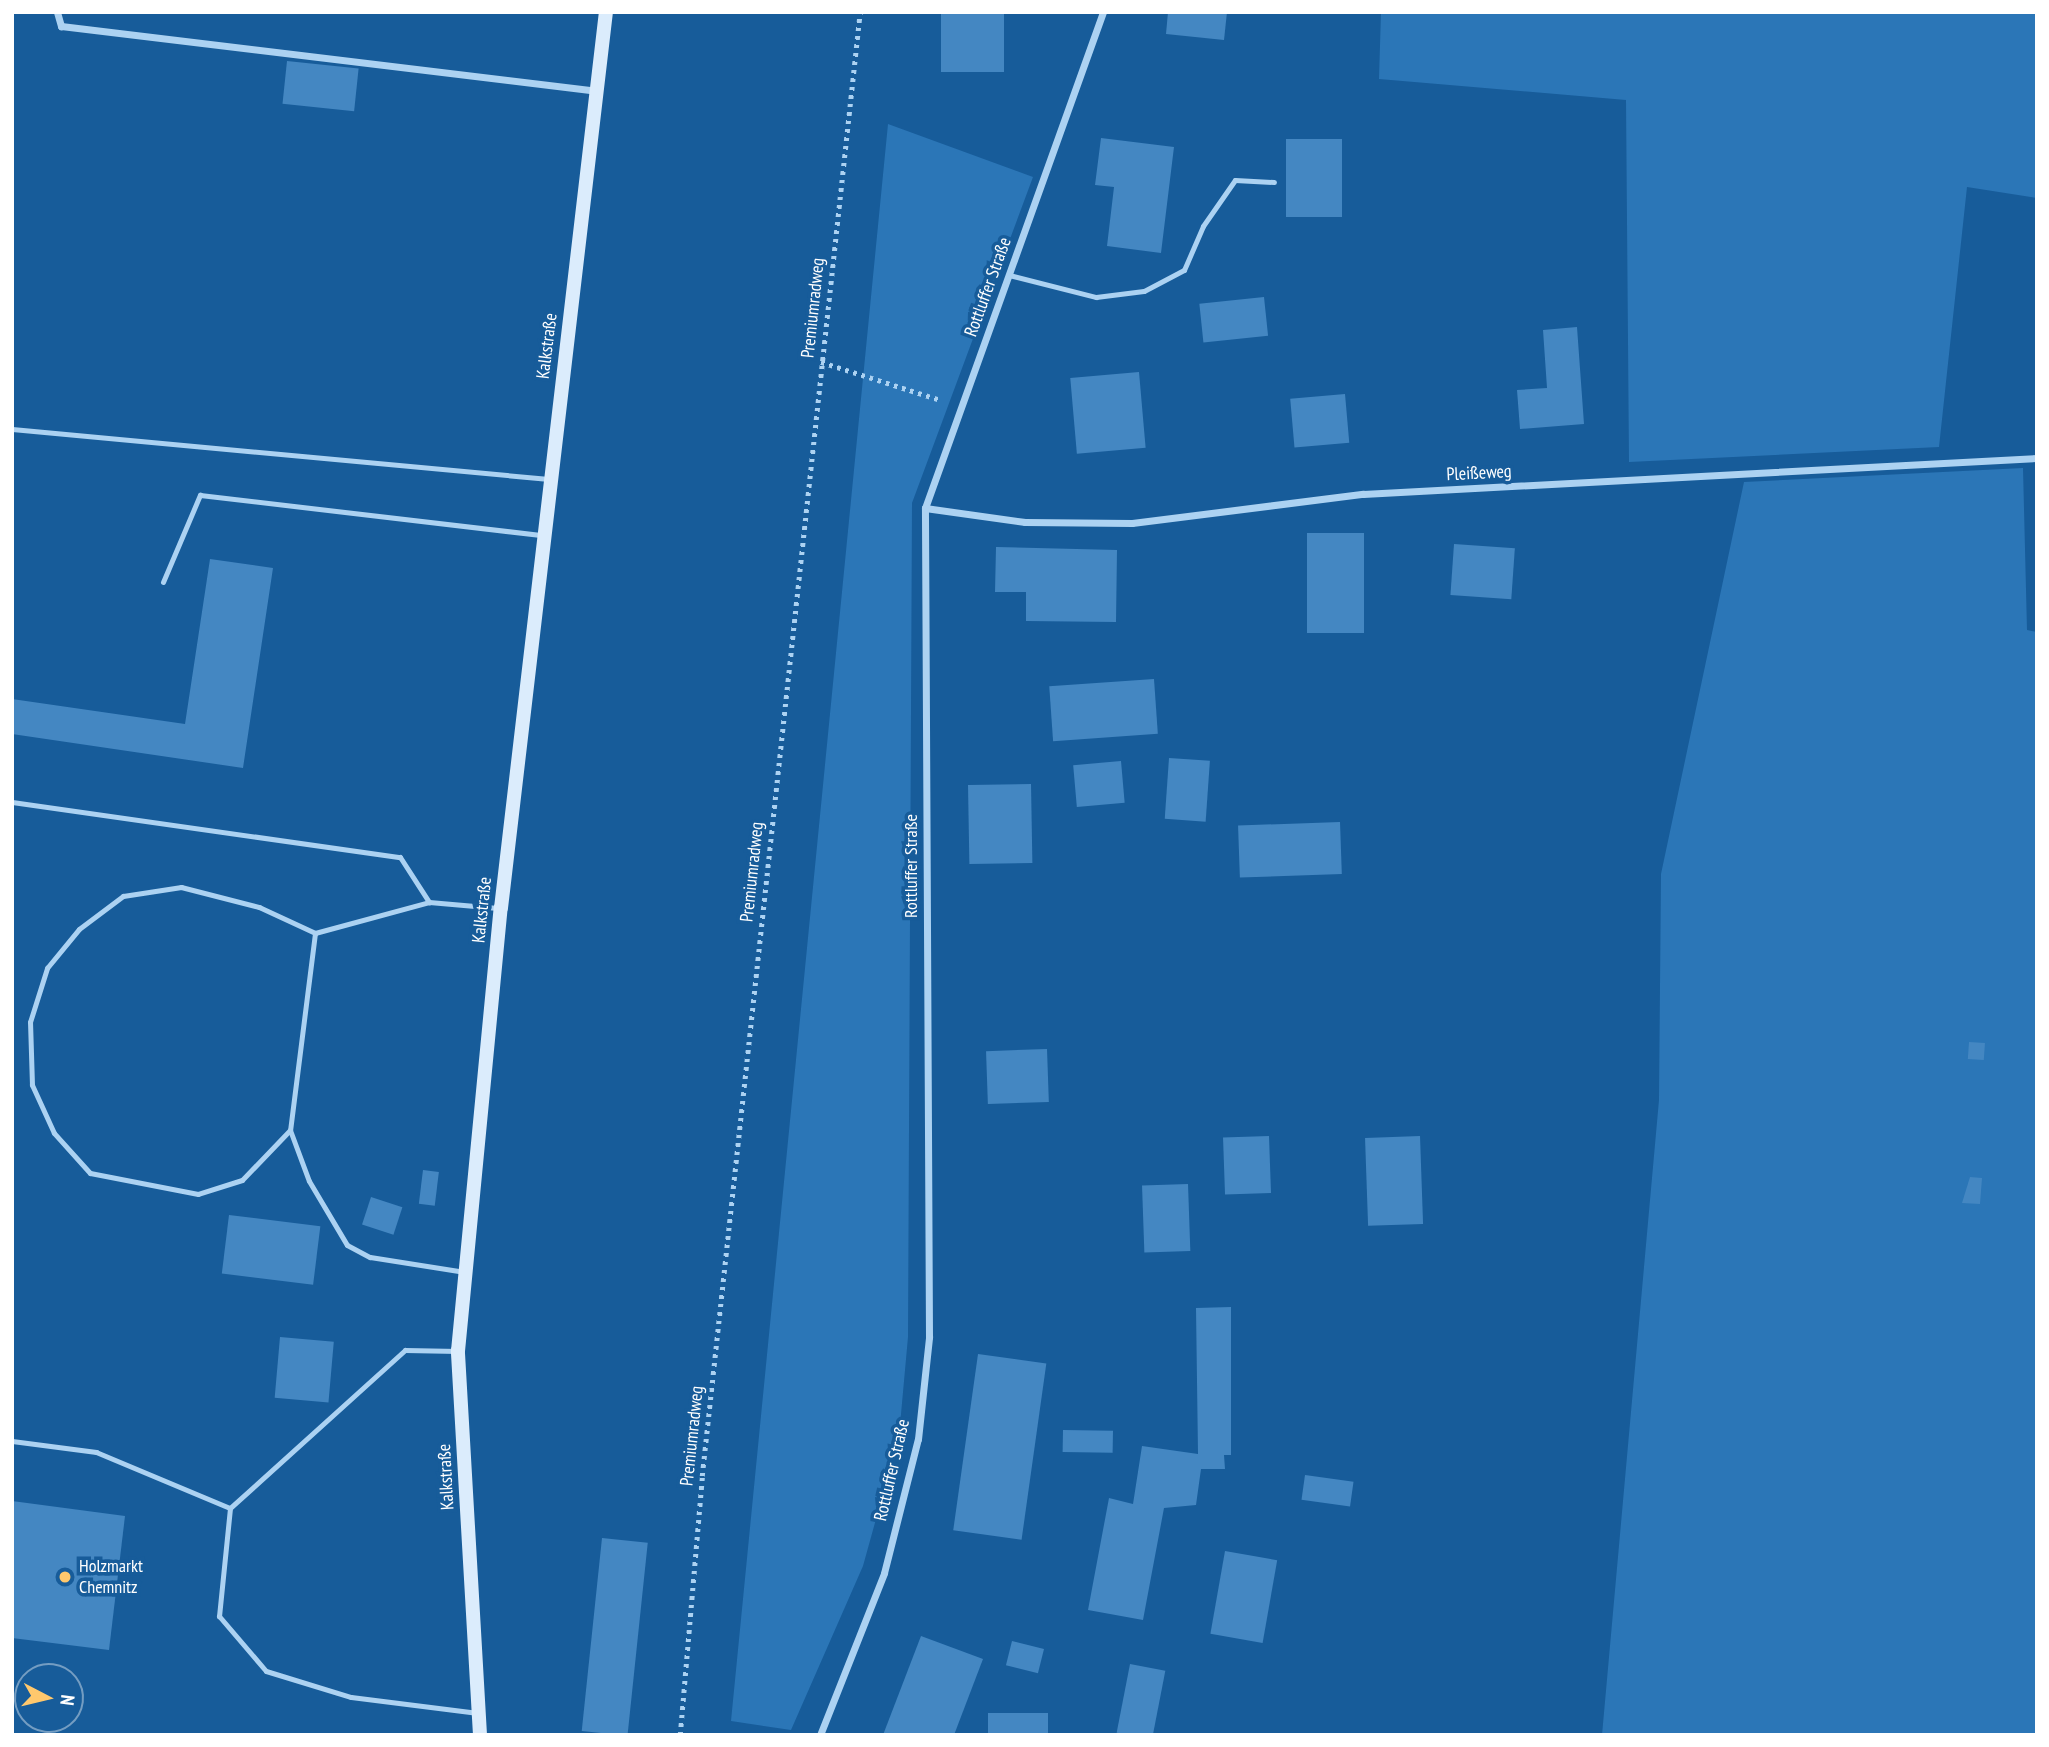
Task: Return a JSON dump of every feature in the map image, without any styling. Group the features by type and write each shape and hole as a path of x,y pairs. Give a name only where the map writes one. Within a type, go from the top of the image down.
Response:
{"main road":[{"name":"Kalkstraße","path":"480,1735 458,1351 501,908 606,12"}],"street":[{"path":"57,12 61,26 598,91"},
{"name":"Rottluffer Straße","path":"820,1735 884,1573 918,1439 929,1337 925,508 1103,12"},
{"name":"Pleißeweg","path":"925,508 1025,522 1132,523 1363,494 2037,458"}],"lane":[{"path":"1009,275 1097,297 1144,291 1184,270 1203,226 1235,180 1274,182"},
{"path":"12,429 550,479"},
{"path":"163,582 200,495 543,535"},
{"path":"12,802 400,857 429,902"},
{"path":"290,1130 242,1180 198,1194 90,1173 54,1133 32,1085 30,1022 47,968 79,929 123,896 181,887 259,907 315,933 429,902 501,908"},
{"path":"315,933 290,1130 309,1181 347,1245 370,1257 465,1272"},
{"path":"458,1351 405,1350 230,1508 219,1616 266,1671 351,1697 480,1714"},
{"path":"12,1441 96,1452 230,1508"}],"path":[{"name":"Premiumradweg","path":"680,1735 821,362 860,12"},
{"path":"821,362 961,408"}],"shaded area":[{"path":"1381,12 2037,12 2037,198 1967,187 1939,447 1629,462 1626,100 1379,79"},
{"path":"888,124 1033,177 912,503 908,1337 899,1436 863,1566 791,1730 731,1721"},
{"path":"2023,468 2027,630 2037,632 2037,1735 1602,1735 1659,1100 1661,874 1744,482"}],"building":[{"path":"941,12 1004,12 1004,72 941,72"},
{"path":"1168,12 1227,12 1224,40 1166,34"},
{"path":"287,61 359,69 354,111 283,104"},
{"path":"1101,138 1174,147 1161,253 1107,246 1114,187 1095,185"},
{"path":"1286,139 1342,139 1342,217 1286,217"},
{"path":"1264,297 1268,336 1203,343 1199,304"},
{"path":"1577,327 1584,424 1520,429 1517,390 1547,388 1543,330"},
{"path":"1139,372 1146,448 1077,454 1070,378"},
{"path":"1345,394 1349,443 1294,448 1290,399"},
{"path":"1307,533 1364,533 1364,633 1307,633"},
{"path":"1454,544 1515,548 1511,599 1450,595"},
{"path":"996,547 1117,550 1116,622 1026,621 1026,592 995,592"},
{"path":"210,559 273,568 243,768 12,734 12,699 185,724"},
{"path":"1154,679 1158,734 1053,741 1049,686"},
{"path":"1169,758 1210,761 1206,822 1165,819"},
{"path":"1121,761 1125,803 1077,807 1073,765"},
{"path":"1031,784 1032,863 969,864 968,785"},
{"path":"1340,822 1342,874 1240,878 1238,826"},
{"path":"1969,1042 1985,1043 1984,1060 1968,1059"},
{"path":"1047,1049 1049,1102 988,1104 986,1051"},
{"path":"1269,1136 1271,1193 1225,1195 1223,1138"},
{"path":"1420,1136 1423,1224 1368,1226 1365,1138"},
{"path":"423,1170 439,1172 435,1206 419,1204"},
{"path":"1970,1177 1982,1178 1980,1204 1962,1203"},
{"path":"1188,1184 1190,1251 1144,1253 1142,1186"},
{"path":"371,1197 402,1207 393,1235 362,1225"},
{"path":"229,1215 320,1226 313,1285 222,1274"},
{"path":"1231,1307 1231,1455 1224,1455 1225,1469 1201,1469 1196,1505 1164,1508 1143,1620 1088,1610 1109,1498 1133,1504 1142,1446 1198,1454 1196,1308"},
{"path":"280,1337 334,1342 328,1402 275,1398"},
{"path":"978,1354 1046,1364 1022,1540 953,1530"},
{"path":"1063,1430 1113,1431 1113,1453 1063,1452"},
{"path":"1305,1475 1354,1482 1350,1507 1302,1500"},
{"name":"Holzmarkt Chemnitz","path":"12,1501 125,1516 109,1650 12,1638"},
{"path":"602,1538 648,1543 628,1735 582,1731"},
{"path":"1225,1551 1277,1560 1263,1643 1210,1634"},
{"path":"921,1636 983,1659 954,1735 883,1735"},
{"path":"1012,1641 1044,1649 1038,1673 1006,1665"},
{"path":"1130,1664 1165,1671 1153,1735 1117,1733"},
{"path":"988,1713 1048,1713 1048,1735 988,1735"}],"place":[{"name":"Holzmarkt Chemnitz","path":"65,1577"}]}
